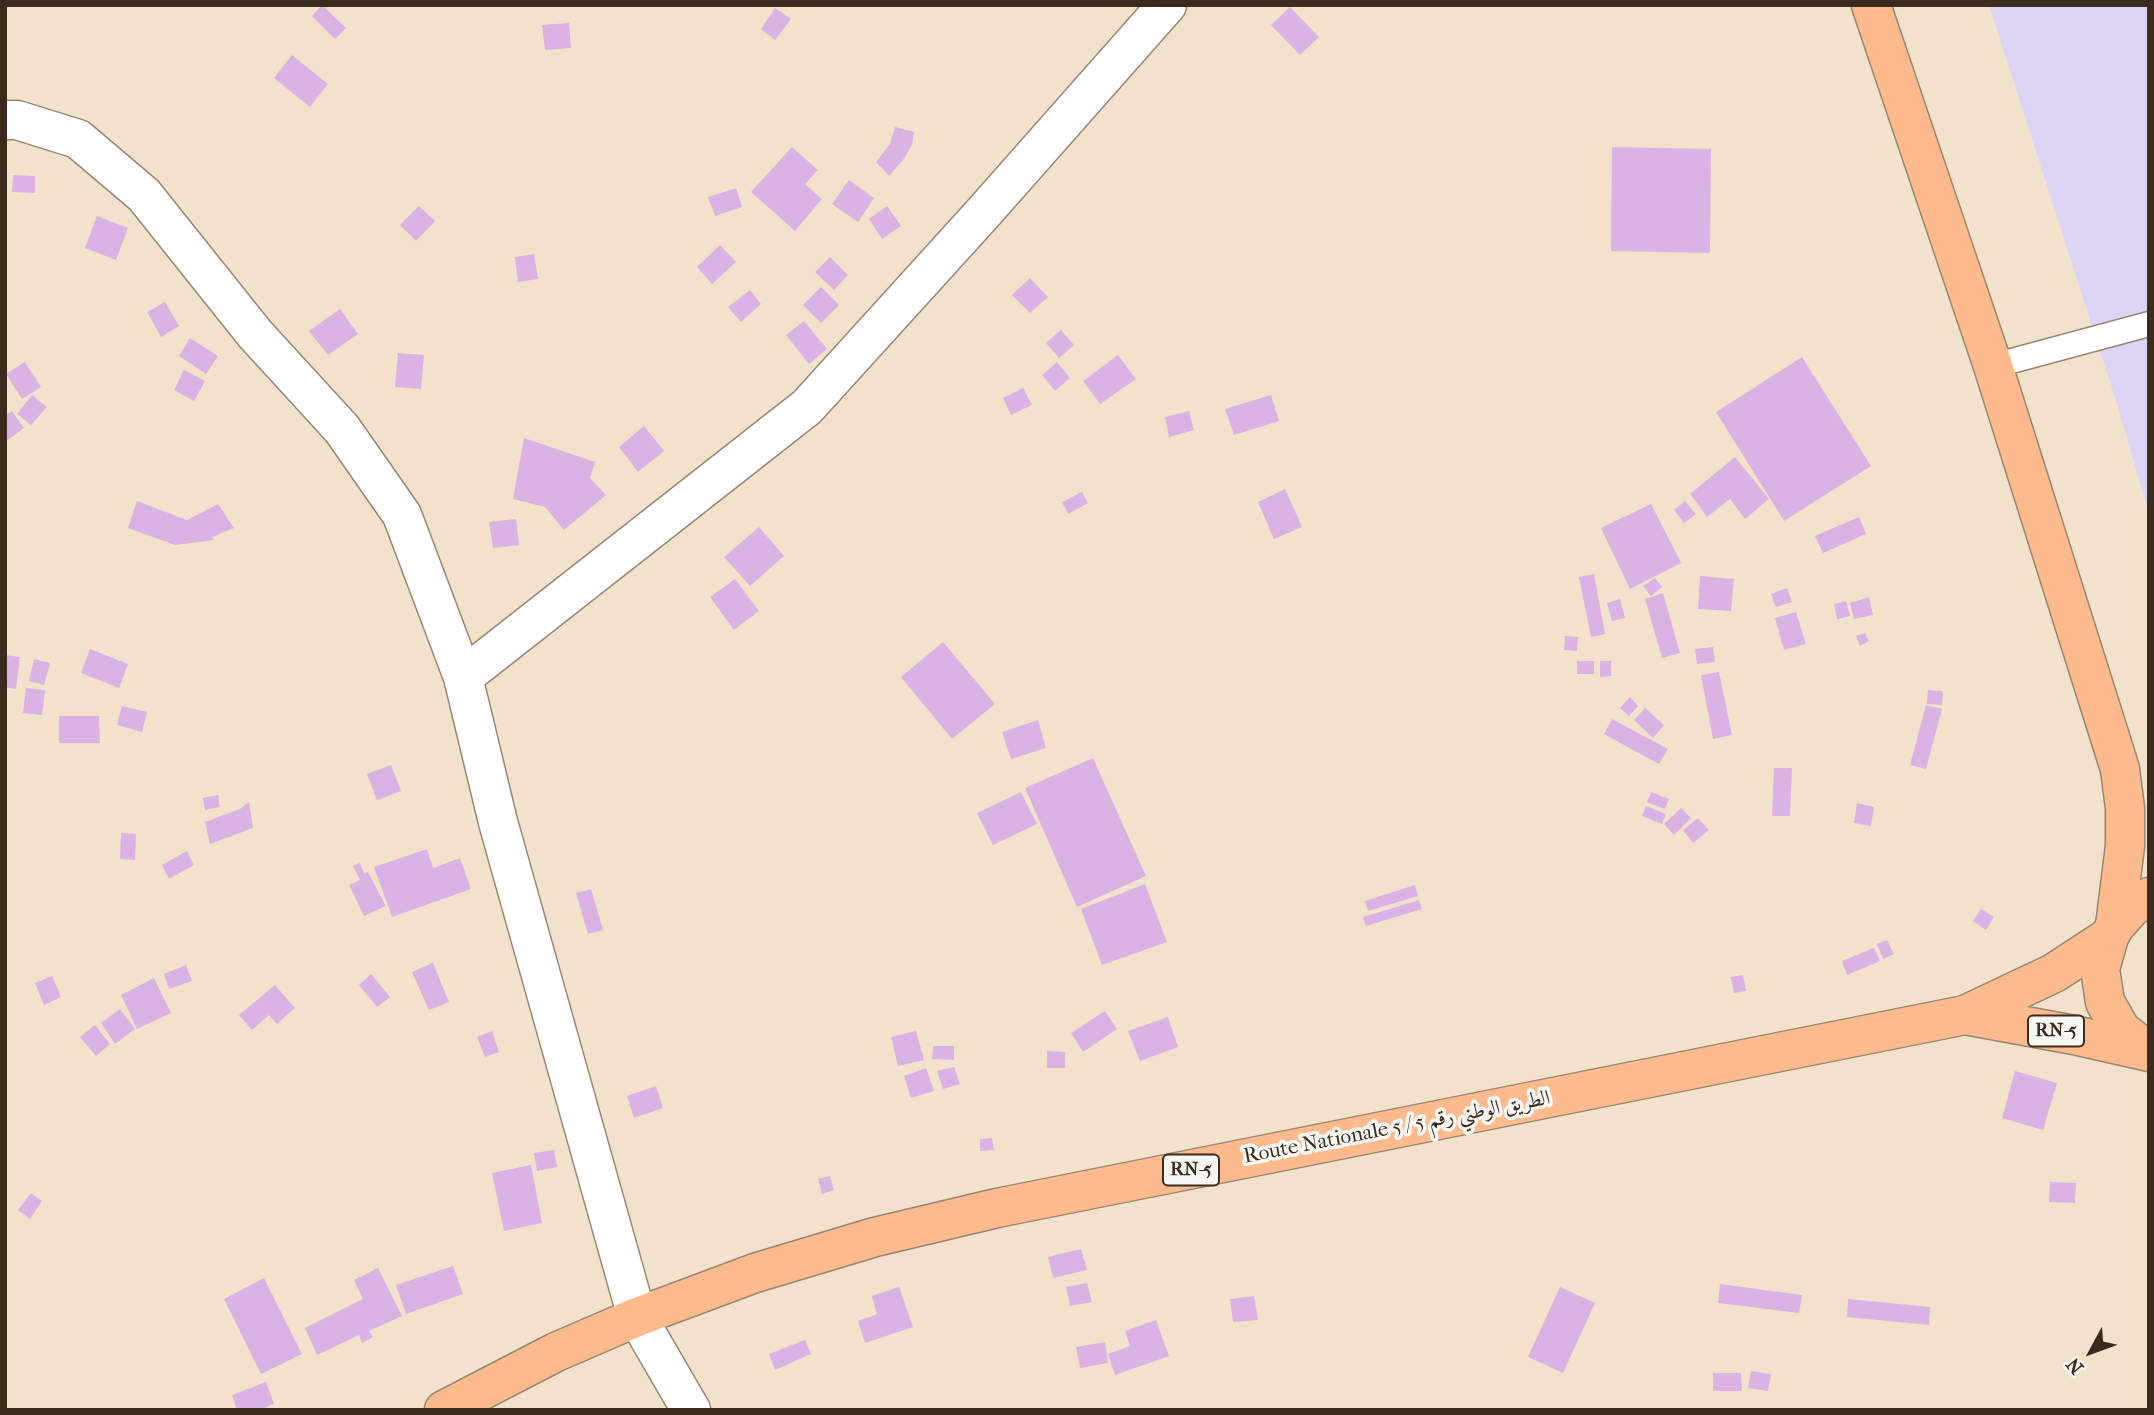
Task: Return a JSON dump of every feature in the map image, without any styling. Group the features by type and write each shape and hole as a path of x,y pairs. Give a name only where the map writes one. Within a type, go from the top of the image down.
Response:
{"main road":[{"path":"1871,5 1993,366 2120,769 2125,846 2112,931 2101,969 2105,1002 2121,1030 2147,1052"},
{"path":"2120,769 2149,810"},
{"path":"2112,931 2132,907 2149,897"},
{"name":"RN-5","path":"1965,1015 2054,973 2112,931"},
{"name":"Route Nationale 5 / الطريق الوطني رقم 5","path":"444,1410 556,1352 637,1317 755,1273 875,1237 997,1209 1965,1015"},
{"name":"RN-5","path":"1965,1015 2074,1034 2147,1052"}],"street":[{"path":"463,677 807,407 1167,5"},
{"path":"5,120 17,120 78,139 145,195 255,334 342,429 401,515 463,677 498,822 637,1317 691,1410"}],"lane":[{"path":"1993,366 2149,324"}],"shaded area":[{"path":"1989,5 2149,5 2149,514 2117,404"}],"building":[{"path":"322,5 346,28 335,39 312,16"},
{"path":"1290,7 1319,37 1300,55 1271,25"},
{"path":"775,8 791,19 775,40 761,29"},
{"path":"569,23 571,48 545,50 542,25"},
{"path":"292,55 328,84 310,107 274,78"},
{"path":"895,127 914,132 912,145 889,176 876,162 890,144"},
{"path":"792,147 818,170 805,184 822,199 795,231 751,192"},
{"path":"1612,147 1711,149 1710,253 1611,251"},
{"path":"13,175 35,176 35,193 12,192"},
{"path":"849,180 874,198 858,222 832,204"},
{"path":"736,188 742,207 715,216 708,197"},
{"path":"419,206 435,221 416,241 400,225"},
{"path":"887,206 901,226 882,239 869,219"},
{"path":"97,216 128,228 116,260 85,248"},
{"path":"720,245 736,262 712,284 697,267"},
{"path":"534,254 538,279 518,282 515,257"},
{"path":"830,257 848,275 834,290 815,272"},
{"path":"1030,278 1048,297 1030,313 1012,295"},
{"path":"821,287 839,305 821,323 803,305"},
{"path":"750,290 761,304 741,322 728,307"},
{"path":"165,302 179,326 161,337 147,312"},
{"path":"340,309 358,334 328,355 309,331"},
{"path":"804,321 827,349 809,364 786,335"},
{"path":"1061,330 1074,345 1059,358 1046,343"},
{"path":"190,338 218,356 206,374 179,356"},
{"path":"398,353 424,355 421,389 395,387"},
{"path":"1118,355 1136,379 1100,404 1083,381"},
{"path":"1802,357 1871,466 1784,521 1716,412"},
{"path":"25,362 41,387 22,399 6,374"},
{"path":"1057,362 1070,378 1055,391 1042,375"},
{"path":"184,370 205,381 194,401 174,390"},
{"path":"1023,388 1032,405 1011,415 1003,398"},
{"path":"32,395 47,407 31,425 17,414"},
{"path":"1271,395 1279,421 1234,435 1225,409"},
{"path":"12,411 24,428 5,442 5,416"},
{"path":"1189,411 1194,430 1169,437 1165,417"},
{"path":"644,426 664,451 638,472 619,447"},
{"path":"524,438 595,462 590,478 606,495 564,530 545,507 513,499"},
{"path":"1735,457 1769,499 1745,519 1730,499 1707,517 1690,494"},
{"path":"1285,489 1302,527 1274,539 1258,502"},
{"path":"1082,492 1088,503 1068,514 1062,502"},
{"path":"137,501 187,520 218,504 234,528 212,537 214,540 175,545 128,528"},
{"path":"1685,501 1696,514 1684,523 1674,510"},
{"path":"1651,504 1681,563 1630,589 1601,528"},
{"path":"1859,517 1866,534 1823,553 1815,536"},
{"path":"516,519 519,545 493,548 489,522"},
{"path":"759,527 784,556 750,586 724,557"},
{"path":"1594,574 1605,634 1591,637 1579,577"},
{"path":"1700,576 1734,579 1731,611 1698,609"},
{"path":"1655,578 1662,587 1651,596 1643,586"},
{"path":"735,579 759,611 734,630 710,597"},
{"path":"1787,588 1792,602 1776,607 1771,594"},
{"path":"1663,593 1680,653 1662,658 1645,599"},
{"path":"1869,597 1873,615 1854,619 1850,603"},
{"path":"1620,599 1625,618 1612,621 1607,603"},
{"path":"1846,601 1850,616 1837,619 1834,604"},
{"path":"1796,612 1806,644 1784,650 1775,618"},
{"path":"1865,633 1869,641 1860,646 1856,636"},
{"path":"1565,636 1578,637 1577,651 1564,650"},
{"path":"943,642 995,704 952,739 901,677"},
{"path":"1713,647 1715,662 1697,664 1695,649"},
{"path":"90,649 128,664 119,688 81,673"},
{"path":"5,655 20,657 16,689 5,687"},
{"path":"34,659 50,663 44,685 29,681"},
{"path":"1577,661 1594,661 1594,674 1577,674"},
{"path":"1600,661 1611,661 1611,676 1600,677"},
{"path":"1719,672 1732,735 1713,739 1701,675"},
{"path":"26,688 45,690 42,715 23,713"},
{"path":"1928,690 1943,691 1942,705 1927,704"},
{"path":"1630,697 1638,706 1629,716 1620,708"},
{"path":"1926,705 1942,709 1926,769 1910,765"},
{"path":"122,706 147,712 142,732 117,725"},
{"path":"1645,708 1664,725 1653,738 1634,720"},
{"path":"59,716 99,716 100,743 59,743"},
{"path":"1612,719 1668,749 1659,764 1604,734"},
{"path":"1038,720 1046,748 1011,759 1002,732"},
{"path":"1093,758 1146,876 1077,907 1025,788"},
{"path":"391,765 401,791 377,800 367,774"},
{"path":"1774,768 1792,768 1790,816 1772,816"},
{"path":"1021,792 1037,824 993,845 977,813"},
{"path":"1651,792 1669,799 1665,809 1647,802"},
{"path":"218,795 220,807 205,810 203,798"},
{"path":"249,802 253,828 210,844 205,822 240,809"},
{"path":"1857,803 1874,807 1871,826 1854,823"},
{"path":"1646,806 1666,814 1662,824 1642,816"},
{"path":"1681,808 1691,818 1674,835 1664,824"},
{"path":"1698,818 1709,830 1693,843 1683,830"},
{"path":"121,833 136,834 135,860 120,859"},
{"path":"427,849 433,868 460,858 471,889 392,917 374,867"},
{"path":"187,851 194,865 169,879 162,865"},
{"path":"360,863 364,873 368,872 386,906 364,916 349,885 360,880 353,866"},
{"path":"1145,884 1167,942 1102,965 1081,909"},
{"path":"1415,885 1418,896 1368,911 1365,901"},
{"path":"591,889 603,930 588,934 576,893"},
{"path":"1419,900 1422,909 1366,926 1363,917"},
{"path":"1981,909 1994,917 1986,930 1973,921"},
{"path":"1887,940 1894,954 1883,959 1877,944"},
{"path":"1874,948 1880,961 1847,975 1842,961"},
{"path":"433,963 449,1002 429,1010 412,972"},
{"path":"186,965 192,981 169,989 164,974"},
{"path":"371,974 390,997 377,1007 359,985"},
{"path":"1743,975 1746,991 1734,993 1731,977"},
{"path":"52,976 61,997 44,1005 35,983"},
{"path":"154,978 171,1013 137,1029 121,995"},
{"path":"275,985 295,1008 277,1024 269,1015 252,1030 239,1015"},
{"path":"120,1009 135,1029 115,1044 101,1023"},
{"path":"1105,1011 1117,1029 1083,1052 1071,1033"},
{"path":"1168,1017 1178,1047 1140,1061 1128,1031"},
{"path":"95,1025 110,1044 96,1056 80,1037"},
{"path":"492,1031 499,1052 485,1057 477,1037"},
{"path":"916,1031 924,1060 898,1066 891,1037"},
{"path":"933,1046 954,1046 954,1060 932,1059"},
{"path":"1047,1051 1065,1052 1065,1068 1047,1068"},
{"path":"954,1067 960,1084 943,1089 937,1071"},
{"path":"926,1068 934,1091 911,1098 904,1076"},
{"path":"2015,1071 2057,1083 2043,1130 2002,1118"},
{"path":"656,1086 663,1108 634,1118 627,1096"},
{"path":"992,1138 994,1150 980,1151 980,1139"},
{"path":"554,1150 557,1167 537,1171 534,1153"},
{"path":"531,1165 542,1223 504,1231 492,1173"},
{"path":"830,1176 834,1190 822,1194 818,1179"},
{"path":"2050,1182 2076,1183 2075,1203 2049,1202"},
{"path":"31,1193 42,1201 30,1219 18,1210"},
{"path":"1081,1249 1087,1270 1053,1278 1048,1257"},
{"path":"453,1266 463,1294 406,1314 396,1285"},
{"path":"378,1268 402,1316 369,1331 373,1337 362,1343 359,1335 317,1355 305,1328 363,1299 354,1280"},
{"path":"264,1278 302,1354 261,1374 224,1299"},
{"path":"1087,1283 1092,1302 1070,1306 1066,1287"},
{"path":"1720,1284 1802,1295 1799,1313 1718,1303"},
{"path":"899,1287 913,1327 865,1343 858,1321 877,1314 872,1296"},
{"path":"1560,1287 1595,1303 1563,1373 1528,1357"},
{"path":"1254,1296 1258,1320 1233,1322 1230,1299"},
{"path":"1848,1299 1930,1307 1929,1325 1847,1317"},
{"path":"1156,1320 1169,1356 1115,1375 1108,1354 1130,1346 1125,1331"},
{"path":"805,1340 811,1354 775,1370 769,1354"},
{"path":"1105,1342 1108,1363 1080,1368 1076,1347"},
{"path":"1751,1371 1771,1374 1768,1391 1748,1388"},
{"path":"1713,1373 1741,1373 1742,1391 1713,1391"},
{"path":"266,1382 274,1404 259,1410 237,1410 232,1395"}]}
